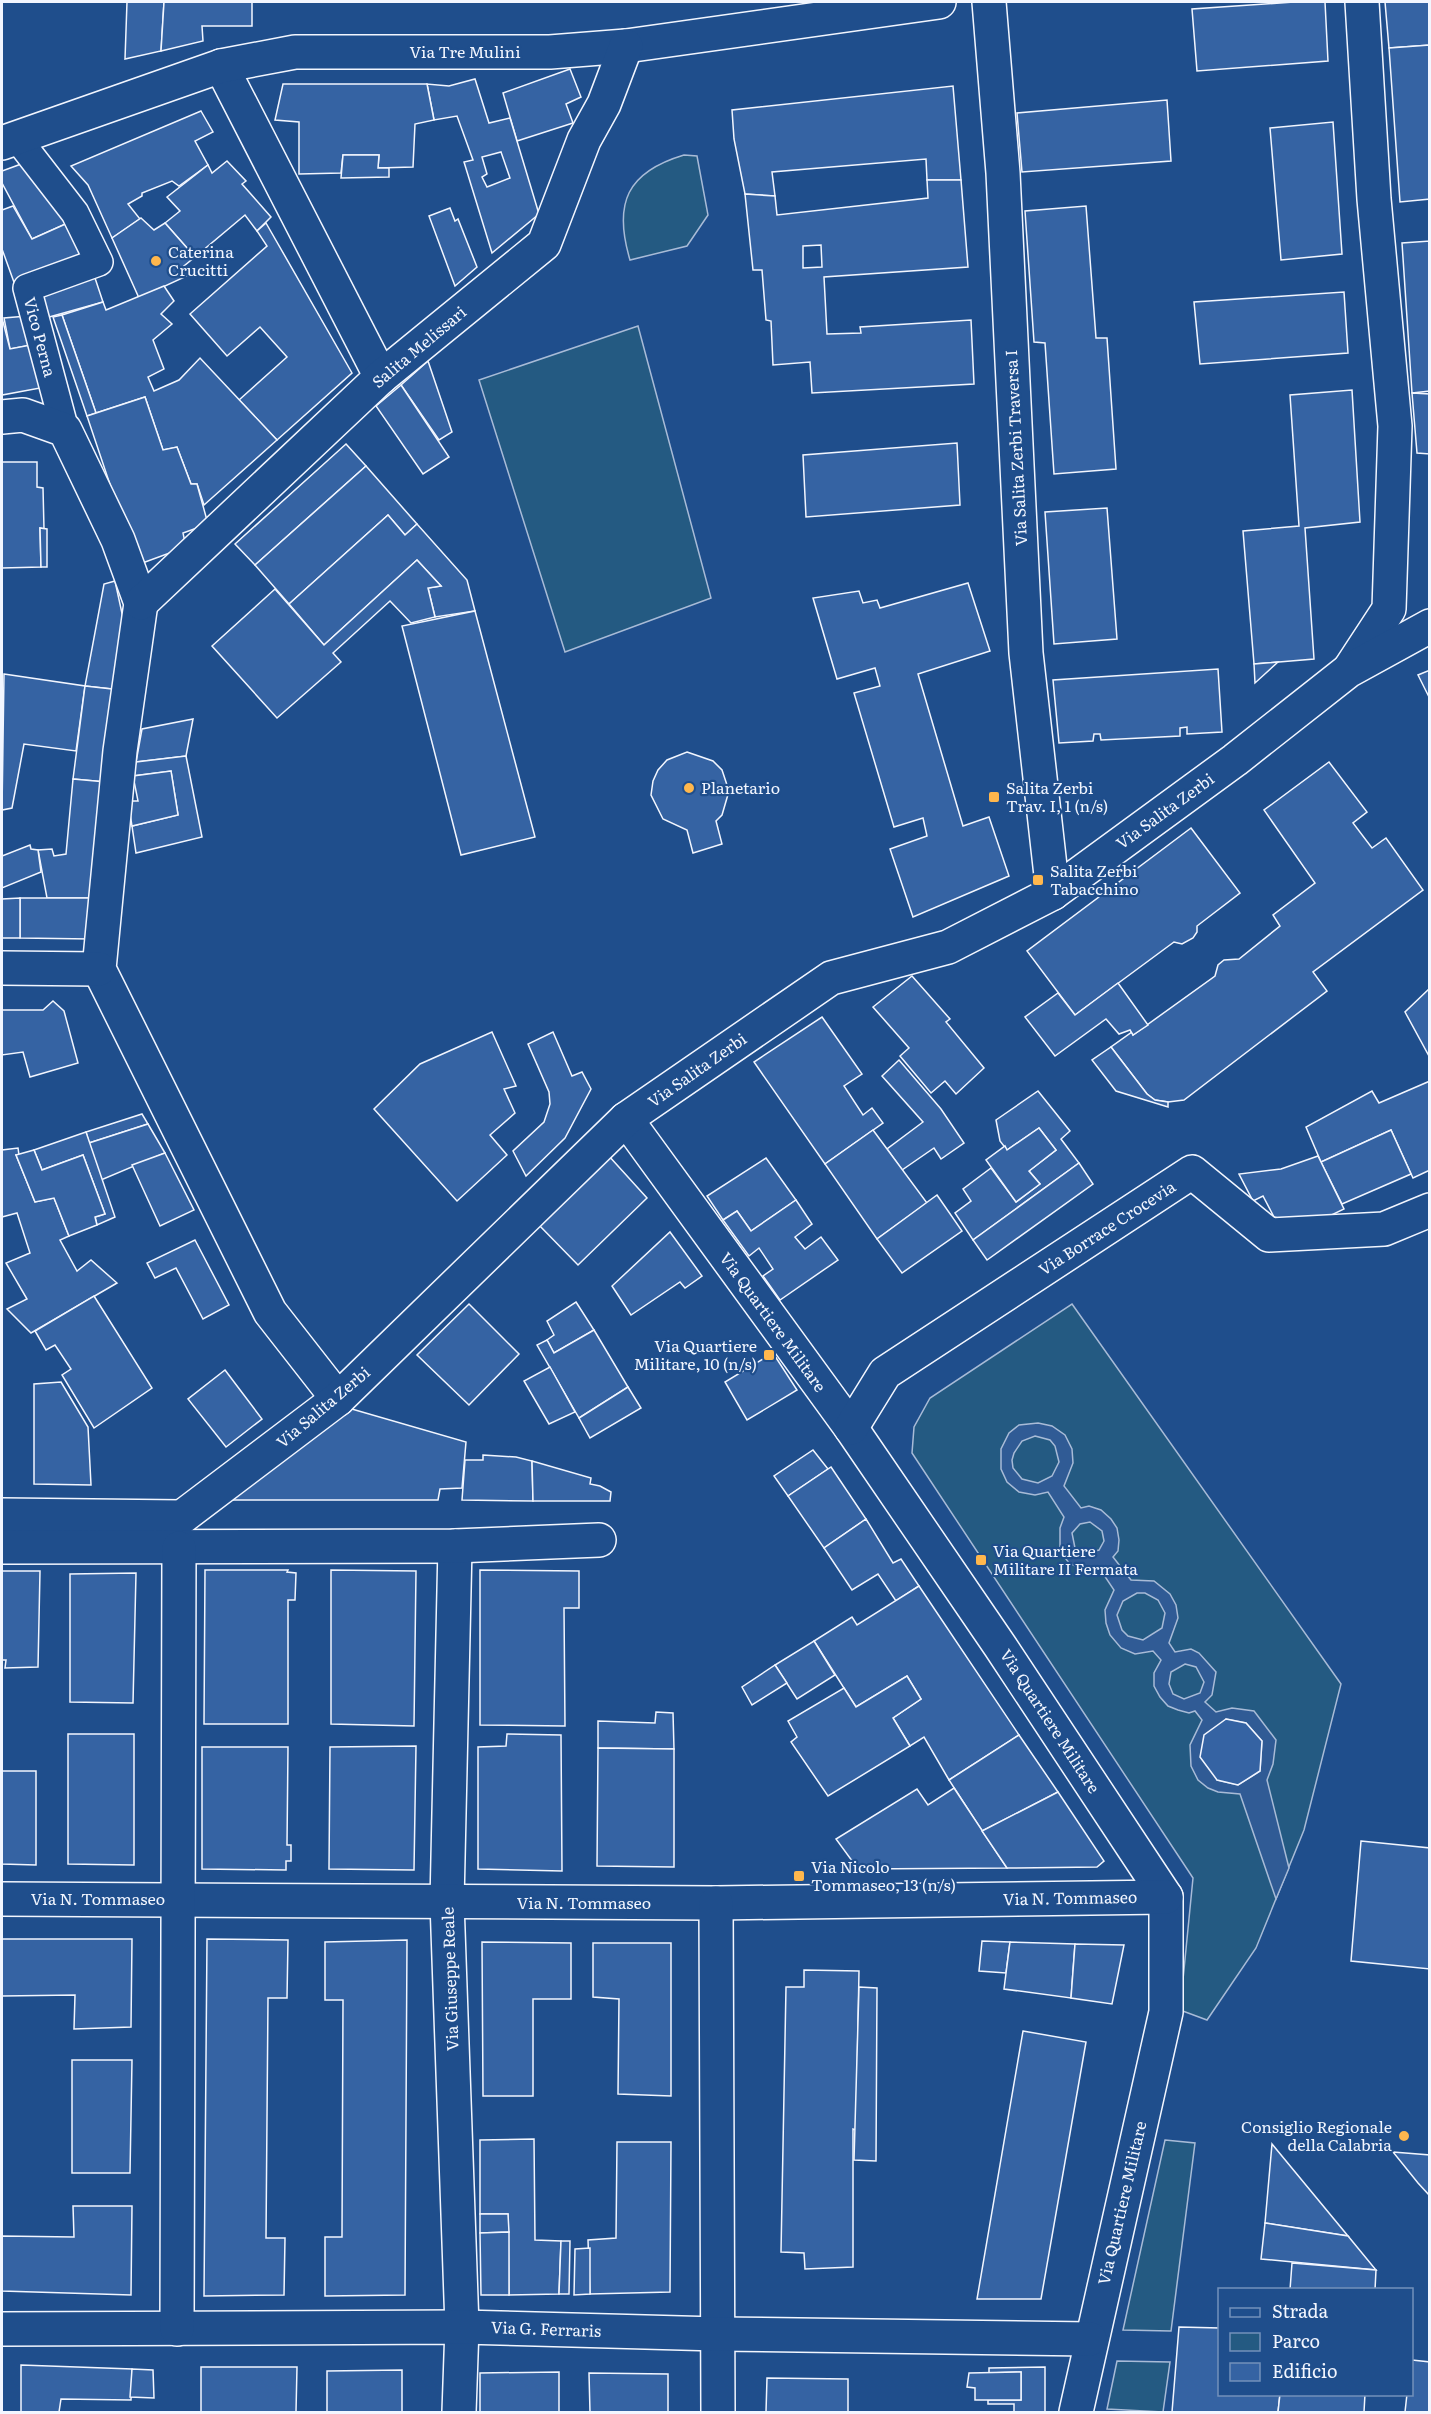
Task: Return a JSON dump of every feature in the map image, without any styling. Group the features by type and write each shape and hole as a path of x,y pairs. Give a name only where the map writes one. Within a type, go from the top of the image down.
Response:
{"street":[{"name":"Via Tre Mulini","path":"9,140 221,66 295,52 550,52 626,46 939,2"},
{"name":"Via Salita Zerbi Traversa I","path":"989,2 1003,172 1026,653 1053,893"},
{"path":"1348,671 1389,609 1395,426 1374,199 1362,2"},
{"name":"Salita Melissari","path":"141,603 381,377 544,244 584,140 604,104 626,46"},
{"path":"221,66 381,377"},
{"name":"Vico Perna","path":"9,140 75,213 99,262 27,288 65,430"},
{"path":"2,417 23,415 65,430 118,540 141,603 120,751 99,969 270,1312 338,1399"},
{"name":"Via Salita Zerbi","path":"2,1515 182,1517 338,1399 626,1119 831,978 948,947 1053,893 1235,760 1348,671 1430,626"},
{"path":"2,968 99,969"},
{"name":"Via Quartiere Militare","path":"626,1119 851,1428 1000,1646 1166,1897 1166,2012 1090,2339 1076,2412"},
{"name":"Via Borrace Crocevia","path":"851,1428 885,1373 1192,1172 1269,1235 1384,1229 1430,1210"},
{"path":"2,1547 455,1546 599,1540"},
{"name":"Via Giuseppe Reale","path":"455,1546 447,1902 462,2327 459,2412"},
{"path":"177,2329 178,1548"},
{"name":"Via N. Tommaseo","path":"2,1899 716,1903 1166,1897"},
{"path":"716,1903 718,2412"},
{"name":"Via G. Ferraris","path":"2,2329 462,2327 718,2334 1090,2339"}],"green space":[{"path":"684,155 697,156 708,215 687,246 630,260 623,222 629,192 649,171"},
{"path":"638,326 711,598 565,652 479,380"},
{"path":"1072,1304 1341,1684 1304,1830 1256,1948 1207,2020 1180,2010 1193,1878 912,1453 914,1427 930,1398"},
{"path":"1165,2140 1195,2143 1171,2331 1123,2330"},
{"path":"1117,2361 1170,2362 1163,2412 1107,2409"}],"shaded area":[{"path":"1038,1423 1052,1426 1065,1435 1072,1449 1073,1463 1064,1486 1081,1508 1089,1506 1101,1510 1111,1519 1117,1528 1119,1540 1118,1551 1113,1557 1131,1580 1154,1581 1170,1594 1176,1605 1178,1618 1169,1643 1175,1652 1191,1649 1199,1653 1216,1672 1212,1695 1205,1702 1216,1712 1232,1708 1254,1711 1276,1740 1273,1764 1267,1780 1289,1868 1276,1899 1240,1794 1218,1792 1208,1788 1198,1780 1191,1766 1190,1745 1202,1720 1195,1711 1189,1713 1168,1706 1160,1697 1154,1686 1154,1673 1161,1660 1153,1651 1135,1654 1121,1648 1110,1635 1105,1610 1114,1590 1098,1566 1092,1570 1081,1569 1069,1563 1060,1551 1060,1528 1064,1517 1048,1492 1035,1495 1019,1492 1007,1482 1001,1469 1001,1449 1009,1433 1019,1425","holes":["1035,1436 1050,1440 1055,1446 1059,1462 1052,1476 1038,1483 1022,1479 1013,1468 1012,1460 1022,1441","1090,1522 1102,1531 1104,1541 1099,1550 1084,1554 1075,1548 1072,1533 1080,1524","1137,1593 1145,1593 1158,1600 1165,1613 1162,1628 1143,1640 1128,1636 1122,1630 1117,1615 1123,1601","1185,1664 1196,1667 1204,1682 1200,1693 1184,1699 1173,1694 1169,1684 1171,1672","1226,1719 1246,1723 1262,1741 1260,1771 1238,1785 1217,1780"]}],"building":[{"path":"127,2 164,2 161,51 125,59"},
{"path":"164,2 252,2 252,26 202,26 203,41 161,51"},
{"path":"1325,2 1328,61 1197,71 1192,9"},
{"path":"1385,2 1430,2 1430,45 1389,48"},
{"path":"1430,45 1430,199 1400,202 1389,48"},
{"path":"570,69 581,97 566,104 573,123 517,141 503,93"},
{"path":"475,79 489,123 510,118 539,214 492,253 464,162 473,160 457,116 434,120 427,84 449,86","holes":["501,152 510,178 487,187 482,177 487,174 482,157"]},
{"path":"283,84 427,84 434,120 415,124 413,167 378,168 379,155 343,155 341,173 299,174 299,122 275,120"},
{"path":"953,86 961,180 927,180 926,159 772,172 775,196 745,194 734,139 732,110"},
{"path":"1167,100 1171,161 1022,172 1017,113"},
{"path":"201,111 213,132 195,141 208,165 179,186 172,181 142,193 142,196 128,204 140,219 112,238 88,185 71,166"},
{"path":"1333,122 1342,254 1281,260 1270,128"},
{"path":"343,155 379,155 378,168 389,168 389,177 341,178"},
{"path":"227,161 246,181 242,184 271,217 257,231 245,215 195,257 165,223 180,211 167,197 208,165 212,173"},
{"path":"24,163 70,222 32,239 2,183 2,171"},
{"path":"927,180 961,180 968,267 824,277 827,334 861,333 860,327 971,320 974,384 812,393 810,362 773,365 771,321 766,320 762,270 753,270 745,194 775,196 777,215 928,198","holes":["821,245 822,267 803,268 803,246"]},
{"path":"13,206 32,239 70,222 84,251 79,254 80,261 15,285 2,249 2,210"},
{"path":"1086,206 1096,338 1107,338 1116,469 1054,474 1045,343 1034,342 1025,211"},
{"path":"450,208 455,221 458,219 477,267 455,286 429,216"},
{"name":"Caterina Crucitti","path":"141,218 154,230 165,223 195,257 184,266 189,275 139,298 112,238"},
{"path":"266,223 352,373 277,440 239,400 287,357 260,327 227,356 190,314 267,246 257,231"},
{"path":"1430,241 1430,391 1412,393 1402,243"},
{"path":"93,272 103,302 42,319 33,292"},
{"path":"164,286 174,301 161,314 172,324 153,340 164,369 148,377 154,391 179,380 200,358 277,440 204,505 197,484 191,484 177,447 163,450 145,397 96,413 62,315 103,302 106,310"},
{"path":"1344,292 1348,353 1200,364 1194,302"},
{"path":"62,315 96,413 87,416 53,317"},
{"path":"27,316 36,344 10,349 4,318"},
{"path":"2,318 10,349 36,344 51,386 2,395"},
{"path":"428,361 452,432 439,440 401,385"},
{"path":"401,385 449,457 423,474 376,406"},
{"path":"1352,390 1360,522 1305,528 1314,659 1254,664 1243,531 1299,526 1290,395"},
{"path":"1412,393 1430,394 1430,454 1417,453"},
{"path":"145,397 163,450 177,447 191,484 197,484 208,524 183,533 186,547 137,565 87,416"},
{"path":"957,443 960,505 806,517 803,455"},
{"path":"346,444 366,466 255,565 235,544"},
{"path":"2,462 37,462 37,487 43,488 44,529 40,528 41,567 2,568"},
{"path":"366,466 417,524 405,535 388,515 289,604 255,565"},
{"path":"1107,508 1117,639 1054,644 1045,512"},
{"path":"388,515 405,535 417,524 467,580 475,611 435,617 428,588 441,586 417,560 324,645 289,604"},
{"path":"40,528 47,529 47,567 41,567"},
{"path":"417,560 441,586 428,588 435,617 411,623 390,601 333,653 341,662 277,718 212,646 275,589 324,645"},
{"path":"115,581 128,641 121,690 85,686 104,584"},
{"path":"968,583 990,651 918,674 963,826 989,817 1009,876 913,917 890,849 927,836 923,818 894,827 854,693 880,686 875,668 837,679 813,598 859,591 863,603 877,600 880,608"},
{"path":"475,611 535,837 461,855 402,626"},
{"path":"1278,662 1255,683 1254,664"},
{"path":"1218,669 1222,732 1187,734 1187,727 1180,728 1180,736 1101,740 1100,734 1094,734 1093,741 1059,743 1053,680"},
{"path":"1430,670 1430,699 1418,675"},
{"path":"4,674 85,686 76,751 24,744 12,808 2,810"},
{"path":"85,686 121,690 106,782 73,779"},
{"path":"193,719 186,756 136,762 142,729"},
{"path":"687,752 713,761 722,770 729,791 722,815 716,821 722,844 693,853 687,830 663,819 651,795 653,781 658,770 667,760"},
{"path":"186,756 202,837 136,853 132,826 178,815 171,771 133,776 136,762"},
{"path":"1329,762 1367,812 1353,823 1372,848 1386,838 1423,890 1313,972 1327,991 1184,1100 1168,1102 1155,1100 1147,1094 1111,1047 1132,1032 1133,1035 1215,976 1218,965 1224,960 1239,959 1280,926 1273,915 1315,883 1264,810"},
{"path":"171,771 178,815 132,826 128,801 138,801 133,776"},
{"path":"73,779 106,782 95,898 47,898 38,850 52,849 54,856 66,854"},
{"path":"1191,828 1240,893 1197,926 1197,932 1193,938 1182,944 1174,942 1075,1015 1027,951"},
{"path":"30,845 31,849 38,850 41,872 2,888 2,856"},
{"path":"20,898 95,898 91,939 20,938"},
{"path":"20,898 20,938 2,938 2,899"},
{"path":"912,976 950,1019 946,1022 984,1068 956,1094 945,1081 931,1093 900,1056 909,1048 873,1007"},
{"path":"1118,983 1148,1025 1133,1035 1130,1030 1119,1034 1106,1019 1055,1056 1025,1017 1058,993 1075,1015"},
{"path":"1430,988 1430,1056 1429,1056 1405,1012"},
{"path":"53,1001 64,1011 78,1063 30,1077 23,1052 2,1055 2,1010 43,1010"},
{"path":"822,1017 862,1074 844,1086 863,1115 872,1108 883,1123 825,1164 754,1062"},
{"path":"492,1032 516,1086 504,1089 515,1113 490,1135 507,1155 457,1201 374,1109 420,1064"},
{"path":"553,1032 572,1076 582,1072 591,1089 565,1138 526,1176 513,1151 544,1122 550,1104 549,1092 528,1044"},
{"path":"1111,1047 1147,1094 1155,1100 1168,1102 1168,1107 1116,1091 1092,1060"},
{"path":"899,1060 941,1109 964,1143 941,1159 934,1148 902,1170 887,1149 923,1122 882,1076"},
{"path":"1430,1081 1430,1170 1413,1178 1391,1130 1321,1162 1306,1127 1372,1091 1379,1103"},
{"path":"1038,1091 1070,1131 1061,1139 1079,1163 973,1240 955,1213 971,1201 963,1189 991,1168 1016,1202 1040,1184 1029,1171 1056,1150 1039,1128 1007,1150 1000,1141 996,1120"},
{"path":"142,1114 148,1124 89,1143 86,1132"},
{"path":"148,1124 165,1153 101,1180 89,1143"},
{"path":"1039,1128 1056,1150 1029,1171 1040,1184 1016,1202 986,1160 1005,1146 1007,1150"},
{"path":"873,1130 927,1203 877,1239 825,1164"},
{"path":"1391,1130 1411,1174 1342,1204 1321,1162"},
{"path":"86,1132 115,1217 97,1225 95,1217 105,1214 83,1155 42,1170 34,1150"},
{"path":"18,1148 19,1155 16,1155 35,1202 54,1198 69,1236 60,1240 77,1271 91,1260 117,1283 31,1333 7,1309 27,1299 6,1263 30,1253 17,1213 2,1217 2,1150"},
{"path":"34,1150 42,1170 83,1155 105,1214 95,1217 97,1225 69,1236 54,1198 35,1202 16,1155"},
{"path":"165,1153 194,1210 160,1226 132,1165"},
{"path":"608,1155 647,1198 578,1265 537,1223"},
{"path":"1318,1156 1344,1209 1309,1226 1274,1217 1263,1196 1253,1201 1239,1174 1281,1169"},
{"path":"766,1158 796,1200 751,1231 737,1211 723,1220 707,1196"},
{"path":"1079,1163 1093,1184 987,1260 973,1240"},
{"path":"937,1195 962,1231 902,1273 877,1239"},
{"path":"796,1200 812,1224 795,1237 805,1249 821,1237 838,1260 780,1300 763,1276 773,1269 759,1248 749,1256 723,1220 737,1211 751,1231"},
{"path":"670,1232 702,1276 685,1288 680,1282 631,1315 612,1286"},
{"path":"195,1240 229,1305 203,1319 176,1268 155,1278 147,1263"},
{"path":"94,1296 152,1388 94,1428 62,1375 71,1369 55,1345 46,1350 35,1331"},
{"path":"576,1302 594,1330 554,1353 547,1340 554,1335 547,1321"},
{"path":"469,1304 519,1354 469,1405 417,1355"},
{"path":"594,1330 628,1387 579,1418 537,1345 547,1340 554,1353"},
{"path":"773,1353 797,1390 747,1420 725,1382"},
{"path":"550,1367 575,1412 549,1424 524,1381"},
{"path":"225,1370 262,1419 226,1447 188,1399"},
{"path":"61,1382 88,1427 91,1485 34,1484 34,1384"},
{"path":"628,1387 641,1408 590,1438 579,1418"},
{"path":"338,1405 466,1442 462,1488 440,1489 438,1500 222,1500"},
{"path":"813,1450 828,1469 788,1496 774,1476"},
{"path":"483,1455 516,1457 532,1461 533,1501 462,1500 465,1460 483,1460"},
{"path":"532,1461 591,1478 590,1484 611,1492 610,1501 533,1501"},
{"path":"831,1467 866,1519 824,1548 788,1496"},
{"path":"866,1519 893,1563 901,1559 919,1586 896,1601 878,1574 852,1590 824,1548"},
{"path":"205,1570 288,1570 287,1572 296,1573 295,1600 288,1600 288,1724 204,1724"},
{"path":"331,1570 416,1571 414,1726 331,1724"},
{"path":"480,1570 579,1571 579,1608 564,1608 565,1726 480,1725"},
{"path":"2,1571 40,1571 38,1667 5,1668 6,1660 2,1660"},
{"path":"136,1573 133,1703 70,1702 70,1574"},
{"path":"919,1586 1019,1735 949,1780 924,1737 910,1746 893,1718 921,1699 907,1676 856,1707 814,1641 852,1617 857,1625"},
{"path":"814,1641 835,1675 797,1699 775,1665"},
{"path":"775,1665 787,1683 752,1705 742,1687"},
{"path":"907,1676 921,1699 893,1718 910,1746 828,1796 791,1742 797,1737 788,1721 844,1688 856,1707"},
{"path":"656,1712 673,1713 674,1749 598,1748 598,1721 655,1723"},
{"path":"1226,1719 1246,1723 1262,1741 1260,1771 1238,1785 1217,1780 1200,1757 1204,1735"},
{"path":"68,1734 134,1734 134,1865 68,1864"},
{"path":"507,1734 561,1735 562,1871 478,1869 478,1747 506,1746"},
{"path":"1019,1735 1058,1792 982,1831 949,1780"},
{"path":"416,1746 414,1870 329,1869 330,1747"},
{"path":"202,1747 288,1747 287,1845 291,1845 291,1861 286,1861 286,1870 202,1869"},
{"path":"598,1748 674,1749 674,1867 597,1866"},
{"path":"2,1771 36,1771 36,1865 2,1864"},
{"path":"954,1788 1007,1868 858,1869 836,1839 917,1789 928,1805"},
{"path":"1058,1792 1104,1861 1097,1867 1007,1868 982,1831"},
{"path":"1361,1841 1430,1848 1430,1969 1351,1961"},
{"path":"2,1939 132,1939 131,2027 74,2029 75,1995 2,1996"},
{"path":"207,1939 288,1940 287,1998 268,1998 266,2238 285,2238 284,2295 204,2296"},
{"path":"407,1940 405,2295 325,2296 325,2237 342,2237 343,2000 325,2000 325,1942"},
{"path":"982,1941 1010,1942 1006,1973 979,1971"},
{"path":"482,1942 571,1943 571,1999 533,1999 533,2096 483,2096"},
{"path":"1010,1942 1075,1944 1071,1998 1004,1989"},
{"path":"593,1943 671,1943 671,2096 618,2094 619,1999 593,1997"},
{"path":"1075,1944 1124,1945 1112,2004 1071,1998"},
{"path":"804,1970 859,1971 856,2130 853,2129 853,2267 805,2269 804,2253 781,2252 786,1987 804,1987"},
{"path":"859,1987 877,1988 876,2161 854,2160"},
{"path":"1023,2031 1086,2042 1041,2299 977,2299"},
{"path":"72,2060 132,2060 130,2173 72,2173"},
{"path":"534,2139 535,2240 561,2241 559,2294 509,2295 508,2214 480,2214 480,2140"},
{"path":"617,2142 671,2142 670,2292 590,2294 588,2240 616,2238"},
{"path":"1272,2144 1348,2236 1265,2223"},
{"path":"1393,2152 1430,2155 1430,2196 1418,2183"},
{"path":"73,2206 132,2206 131,2295 2,2291 2,2236 74,2237"},
{"path":"480,2214 508,2214 509,2232 480,2233"},
{"path":"1265,2223 1348,2236 1376,2270 1261,2259"},
{"path":"509,2232 509,2295 481,2295 480,2233"},
{"path":"561,2241 570,2241 569,2294 559,2294"},
{"path":"590,2248 590,2294 574,2295 575,2249"},
{"path":"1292,2263 1376,2270 1375,2288 1290,2288"},
{"path":"1179,2327 1218,2328 1218,2396 1280,2396 1278,2412 1172,2412"},
{"path":"1413,2360 1430,2362 1430,2412 1405,2412 1407,2396 1413,2396"},
{"path":"21,2365 132,2369 131,2400 61,2399 59,2412 21,2412"},
{"path":"201,2367 297,2367 296,2412 201,2412"},
{"path":"1045,2367 1045,2412 1014,2412 1014,2404 988,2404 988,2400 1021,2400 1021,2372 989,2373 989,2368"},
{"path":"132,2369 153,2370 154,2398 130,2397"},
{"path":"402,2370 402,2412 327,2412 327,2371"},
{"path":"559,2372 559,2412 480,2412 480,2373"},
{"path":"1021,2372 1021,2400 975,2400 975,2388 967,2387 969,2373"},
{"path":"589,2373 668,2374 668,2412 590,2412"},
{"path":"767,2378 848,2379 848,2412 766,2412"},
{"path":"1280,2396 1365,2396 1364,2412 1278,2412"}],"place":[{"name":"Caterina Crucitti","path":"156,261"},
{"name":"Planetario","path":"689,788"},
{"name":"Salita Zerbi Trav. I, 1 (n/s)","path":"994,797"},
{"name":"Salita Zerbi Tabacchino","path":"1038,880"},
{"name":"Via Quartiere Militare, 10 (n/s)","path":"769,1355"},
{"name":"Via Quartiere Militare II Fermata","path":"981,1560"},
{"name":"Via Nicolo Tommaseo, 13 (n/s)","path":"799,1876"},
{"name":"Consiglio Regionale della Calabria","path":"1404,2136"}]}
